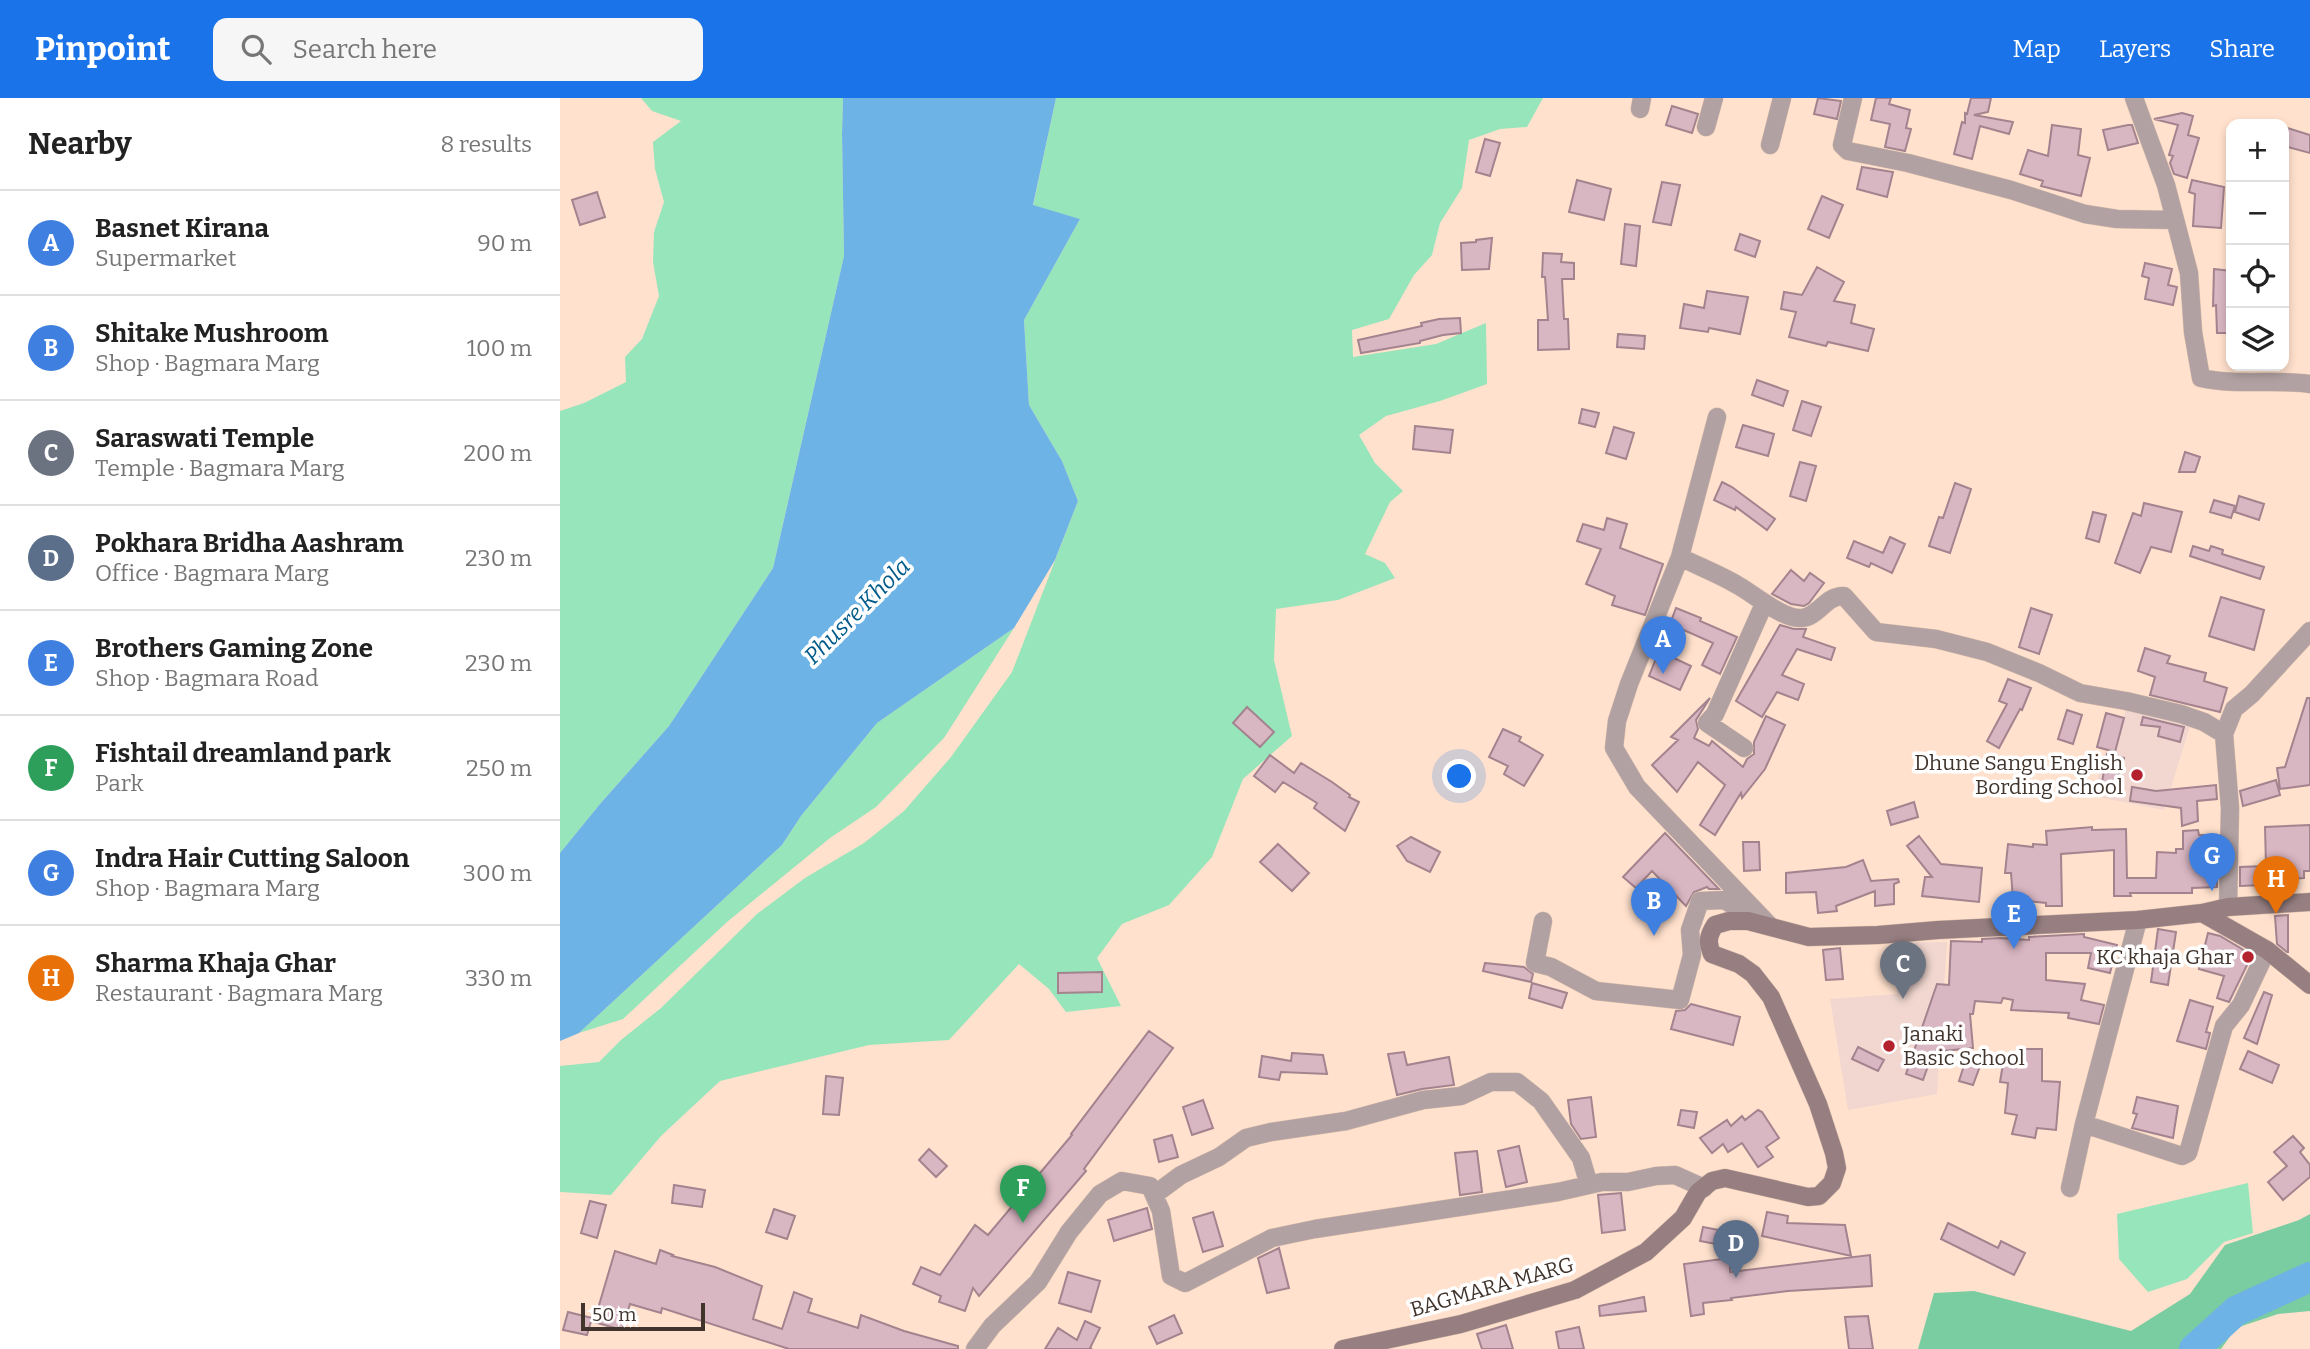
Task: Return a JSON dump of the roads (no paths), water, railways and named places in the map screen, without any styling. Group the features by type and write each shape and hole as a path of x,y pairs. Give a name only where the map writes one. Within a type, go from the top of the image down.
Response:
{"main road":[{"path":"1704,1188 1712,1181 1725,1178 1800,1196 1819,1196 1832,1183 1837,1168 1818,1104 1771,997 1753,974 1739,964 1712,954 1708,944 1709,935 1715,925 1729,921 1748,921 1809,937 1878,936 1938,930 2138,920 2202,913 2228,907 2310,902"},
{"path":"2202,913 2267,950 2310,985"},
{"name":"BAGMARA MARG","path":"1343,1349 1461,1324 1575,1290 1646,1252 1684,1218 1698,1192 1704,1188"}],"street":[{"path":"1706,127 1714,98"},
{"path":"1770,145 1782,98"},
{"path":"1853,98 1842,145 1848,151 1908,163 2011,190 2085,214 2117,219 2175,220"},
{"path":"2134,98 2166,185 2189,273 2193,332 2201,378 2224,383 2310,384"},
{"path":"1717,417 1680,557 1629,684 1618,721 1614,748 1637,787 1770,926"},
{"path":"1680,557 1739,586 1764,604 1798,619 1806,618 1833,597 1844,596 1876,632 1936,639 1987,652 2080,693 2181,714 2204,722 2224,734"},
{"path":"1744,748 1707,723 1715,714 1764,604"},
{"path":"2228,907 2230,808 2224,734 2234,709 2252,694 2310,631"},
{"path":"1543,921 1535,963 1551,967 1596,991 1680,1000 1692,955 1690,930 1700,901 1724,900 1770,926"},
{"path":"2070,1188 2084,1124 2138,920"},
{"path":"2084,1124 2182,1156 2188,1153 2224,1026 2241,1005 2267,950"},
{"path":"1154,1195 1181,1175 1219,1157 1246,1138 1346,1121 1423,1100 1461,1097 1490,1082 1517,1082 1541,1101 1581,1158 1589,1185"},
{"path":"975,1349 992,1326 1038,1282 1069,1232 1100,1194 1122,1181 1150,1186 1161,1211 1171,1276 1185,1283 1272,1238 1315,1229 1558,1192 1602,1182 1628,1182 1656,1176 1675,1175 1704,1188"}],"water":[{"name":"Phusre Khola","path":"843,98 1056,98 1033,205 1080,219 1024,320 1029,405 1062,461 1078,501 1055,560 1014,628 877,723 801,816 782,845 579,1033 560,1041 560,853 669,726 773,568 844,256"}],"waterway":[{"path":"2194,1349 2236,1311 2310,1277"}],"place":[{"name":"Basnet Kirana","path":"1663,674"},
{"name":"Dhune Sangu English Bording School","path":"2137,775"},
{"name":"Indra Hair Cutting Saloon","path":"2212,891"},
{"name":"Sharma Khaja Ghar","path":"2276,914"},
{"name":"Shitake Mushroom","path":"1654,936"},
{"name":"Brothers Gaming Zone","path":"2014,949"},
{"name":"KC khaja Ghar","path":"2248,957"},
{"name":"Saraswati Temple","path":"1903,999"},
{"name":"Janaki Basic School","path":"1889,1046"},
{"name":"Fishtail dreamland park","path":"1023,1223"},
{"name":"Pokhara Bridha Aashram","path":"1736,1278"}]}
